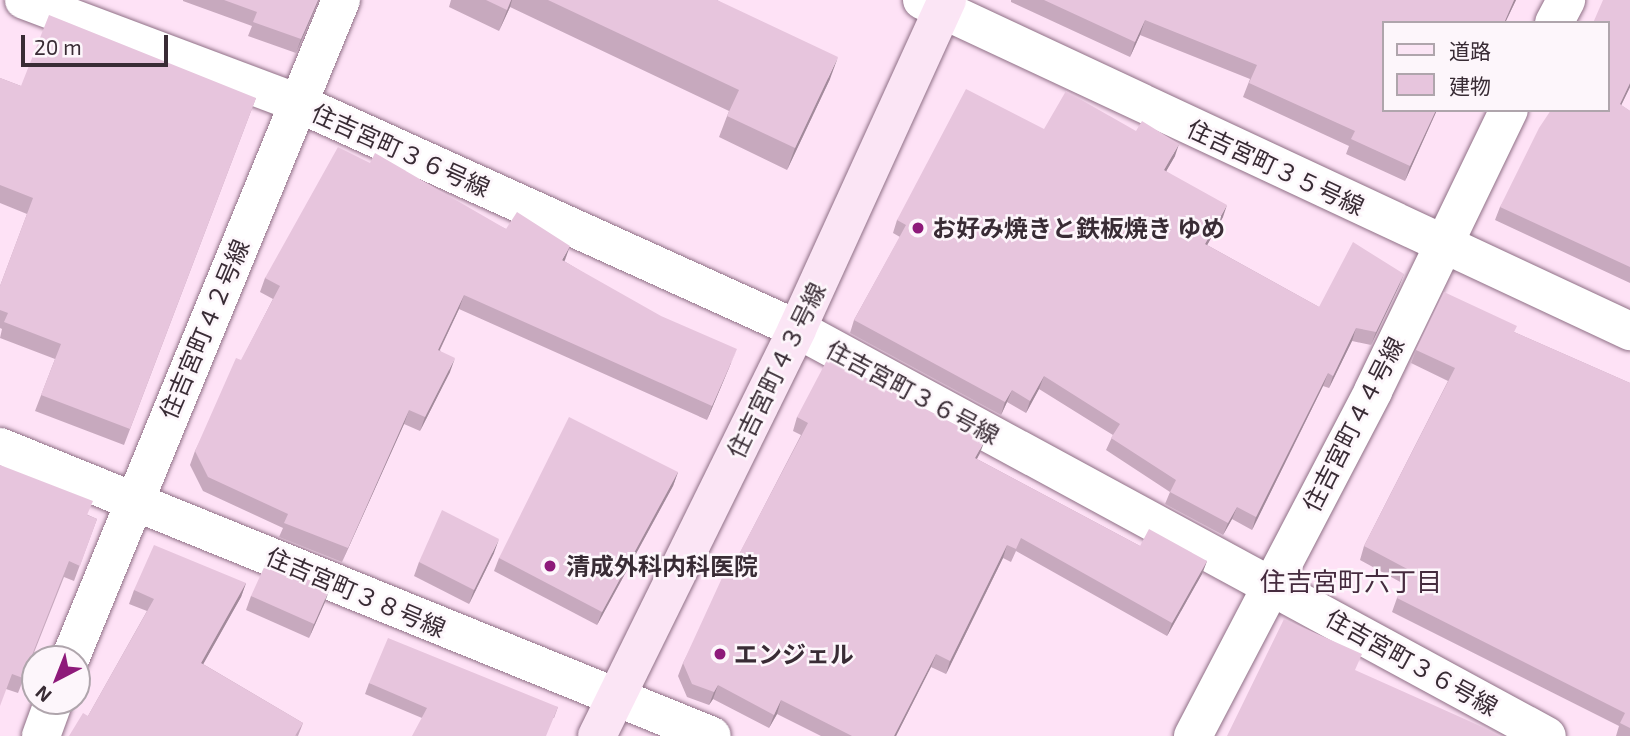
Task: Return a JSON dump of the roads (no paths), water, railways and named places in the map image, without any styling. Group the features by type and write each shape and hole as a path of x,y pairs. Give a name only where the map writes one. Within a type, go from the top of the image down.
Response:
{"street":[{"name":"住吉宮町３６号線","path":"24,0 300,104 797,330 1547,736"},
{"name":"住吉宮町４２号線","path":"76,645 132,499 300,104 341,0"},
{"path":"1555,21 1566,0"},
{"name":"住吉宮町３５号線","path":"937,3 1630,331"},
{"name":"住吉宮町４３号線","path":"597,736 797,330 937,3"},
{"name":"住吉宮町４４号線","path":"1193,736 1508,112"},
{"name":"住吉宮町３８号線","path":"0,447 617,700 712,736"},
{"path":"41,736 49,715"}],"place":[{"name":"お好み焼きと鉄板焼き ゆめ","path":"918,228"},
{"name":"清成外科内科医院","path":"550,566"},
{"name":"エンジェル","path":"720,654"}],"district":[{"name":"住吉宮町六丁目","path":"1351,581"}]}
